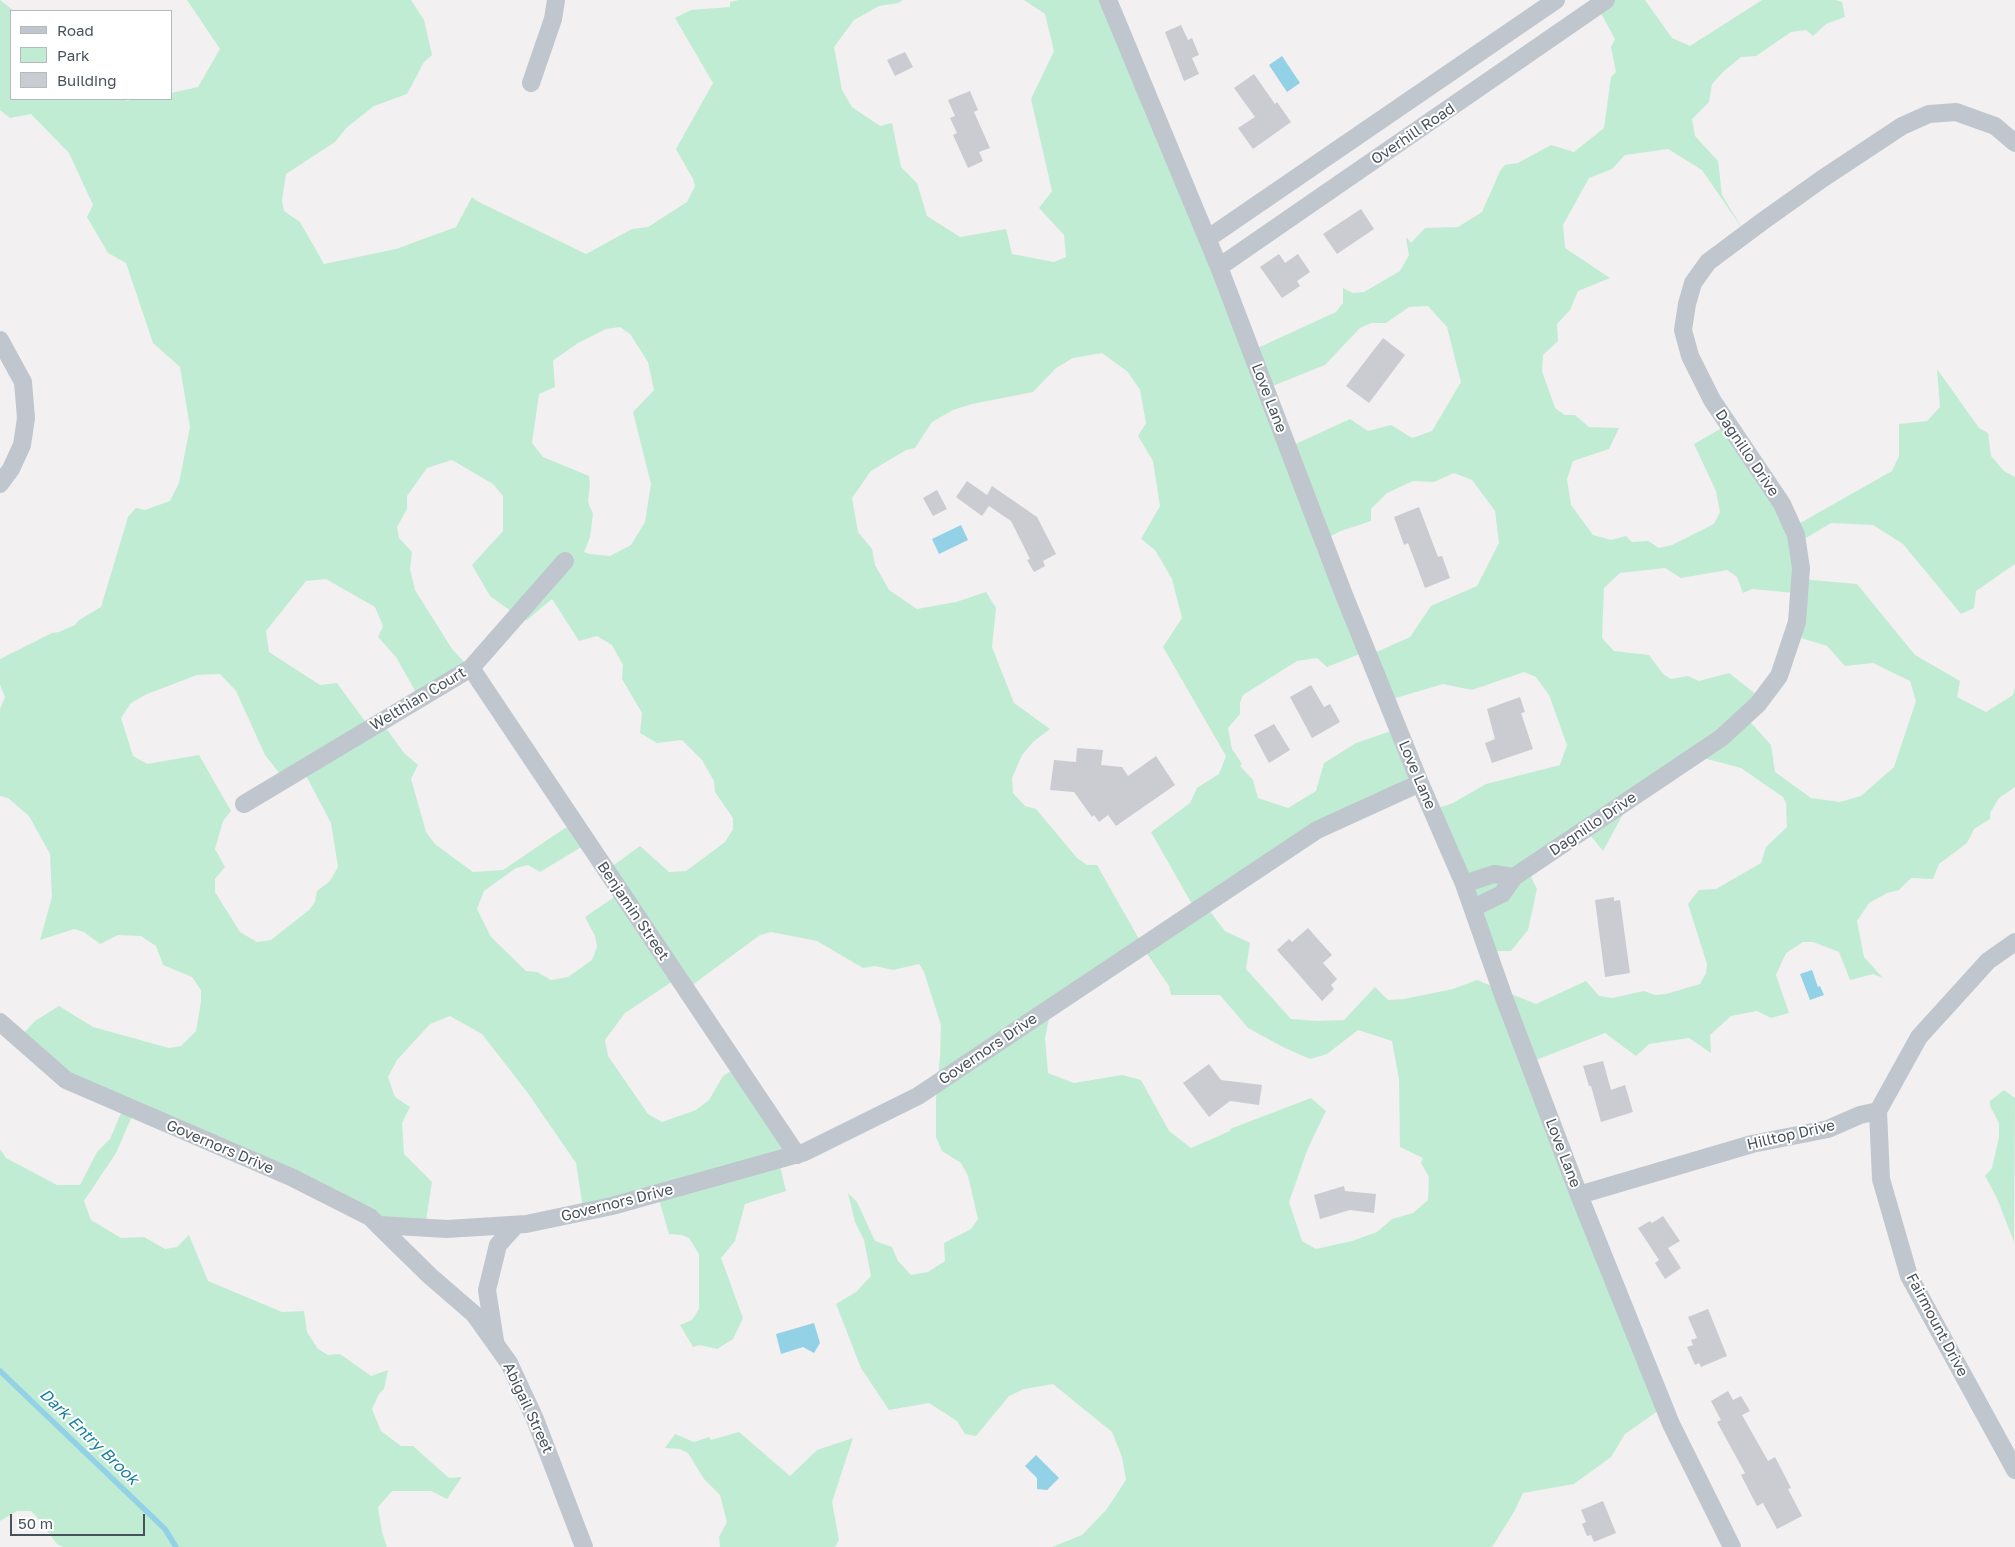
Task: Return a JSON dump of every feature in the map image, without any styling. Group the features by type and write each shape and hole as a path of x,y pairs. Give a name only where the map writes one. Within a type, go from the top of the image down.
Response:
{"street":[{"path":"531,83 553,19 556,0"},
{"name":"Love Lane","path":"1108,0 1219,267 1344,595 1420,783 1464,884 1503,995 1579,1195 1670,1424 1732,1547"},
{"name":"Overhill Road","path":"1207,239 1556,0"},
{"name":"Overhill Road","path":"1219,267 1606,0"},
{"name":"Dagnillo Drive","path":"1473,908 1502,894 1514,878 1727,732 1758,704 1779,676 1797,622 1801,568 1796,535 1782,504 1712,400 1690,356 1683,330 1693,283 1708,262 1763,220 1902,126 1929,114 1956,112 1995,126 2015,143"},
{"path":"0,340 23,382 26,418 22,445 11,469 0,484"},
{"name":"Welthian Court","path":"244,804 471,668 565,561"},
{"name":"Benjamin Street","path":"471,668 797,1155"},
{"name":"Governors Drive","path":"0,1022 66,1080 290,1177 370,1217 378,1225 447,1229 526,1224 612,1206 797,1155 918,1096 1317,830 1420,783"},
{"path":"1464,884 1494,874 1514,878"},
{"path":"1878,1111 1919,1037 1988,961 2015,942"},
{"name":"Hilltop Drive","path":"1579,1195 1752,1144 1828,1129 1860,1115 1878,1111"},
{"name":"Fairmount Drive","path":"1878,1111 1881,1179 1909,1276 2015,1470"},
{"name":"Abigail Street","path":"378,1225 430,1276 474,1314 510,1363 535,1419 584,1547"},
{"path":"495,1344 487,1290 498,1245 516,1225"}],"green space":[{"path":"0,0 13,10 10,10 10,100 127,101 172,100 172,93 198,87 220,49 187,0 411,0 424,20 432,55 424,62 407,94 374,106 346,128 335,142 286,174 282,200 284,211 300,222 324,264 396,249 456,227 472,197 586,254 632,229 648,227 687,202 695,186 676,149 713,83 675,18 691,10 730,7 730,2 739,0 903,0 898,3 879,6 854,20 834,47 842,90 852,107 880,126 892,123 901,167 917,183 927,216 960,237 1006,229 1012,254 1054,262 1066,257 1064,235 1039,208 1052,191 1031,99 1054,51 1045,14 1024,0 1106,0 1251,351 1336,312 1343,303 1343,288 1353,293 1364,292 1400,271 1409,255 1407,238 1411,243 1425,228 1458,227 1482,212 1500,171 1505,165 1518,163 1551,145 1574,152 1604,128 1611,77 1616,72 1611,47 1615,39 1596,4 1602,0 1645,0 1672,38 1690,46 1762,0 1835,0 1842,2 1845,17 1826,24 1813,36 1806,30 1791,32 1756,56 1741,57 1712,84 1709,102 1692,119 1695,136 1718,161 1722,195 1744,231 1702,170 1668,149 1625,155 1612,169 1589,178 1563,225 1565,248 1610,278 1578,291 1570,310 1557,324 1558,341 1543,355 1542,371 1555,408 1565,415 1575,415 1589,427 1619,428 1609,449 1573,461 1567,479 1571,505 1593,535 1611,540 1626,536 1632,542 1648,541 1659,548 1672,545 1714,524 1720,512 1716,491 1694,444 1727,425 1793,527 1892,471 1899,456 1899,424 1927,421 1940,407 1937,369 1979,428 1988,433 1991,456 2004,471 2015,477 2015,564 1976,591 1974,608 1961,614 1903,544 1873,525 1831,523 1796,544 1800,579 1857,584 1915,655 1960,681 1957,697 1986,712 2013,695 2015,687 2015,787 1999,798 1990,813 1990,819 1974,829 1967,843 1939,864 1933,879 1911,878 1899,890 1887,893 1869,903 1857,921 1864,957 1883,978 1873,974 1850,980 1839,952 1813,942 1803,942 1786,953 1776,975 1789,1013 1771,1018 1757,1011 1731,1016 1710,1035 1711,1053 1689,1038 1649,1044 1636,1056 1605,1033 1536,1060 1662,1408 1625,1434 1611,1457 1574,1484 1523,1493 1514,1512 1492,1547 1052,1547 1082,1535 1106,1510 1126,1480 1122,1457 1112,1432 1053,1384 1024,1389 1009,1396 976,1436 965,1434 957,1421 929,1403 889,1410 861,1368 836,1304 856,1292 871,1276 864,1240 855,1222 848,1193 857,1202 875,1241 892,1247 898,1261 911,1275 928,1272 945,1261 944,1243 971,1229 978,1219 968,1176 961,1163 942,1151 936,1137 936,1099 941,1025 924,972 919,964 893,970 875,966 863,968 817,941 771,932 760,935 687,989 676,979 625,1013 605,1040 608,1056 648,1114 662,1122 696,1110 709,1100 723,1076 737,1067 793,1152 779,1162 786,1191 745,1204 735,1241 721,1258 743,1318 733,1339 717,1349 700,1345 693,1347 680,1325 692,1320 699,1309 699,1254 689,1238 682,1235 669,1234 657,1193 583,1208 576,1163 527,1092 482,1034 450,1016 430,1024 397,1060 388,1077 395,1097 410,1107 402,1123 404,1154 432,1182 425,1227 381,1225 133,1114 116,1153 84,1201 91,1220 121,1238 144,1237 165,1249 177,1247 189,1235 208,1281 282,1312 304,1311 307,1332 318,1349 328,1355 340,1354 371,1376 388,1370 384,1389 379,1394 372,1409 381,1431 401,1446 413,1446 449,1478 462,1477 447,1499 431,1491 392,1491 378,1507 382,1532 387,1547 63,1547 57,1544 31,1511 17,1511 0,1521 0,1149 6,1158 57,1185 80,1185 97,1152 110,1139 121,1113 71,1083 20,1037 35,1021 59,1006 93,1027 169,1048 181,1046 196,1031 201,990 192,977 163,965 156,946 141,936 118,935 100,944 84,932 74,929 40,940 52,897 50,854 29,816 8,798 0,796 0,709 5,697 0,685 0,659 52,633 75,625 79,620 101,607 128,517 136,508 145,510 170,501 179,483 190,427 180,367 153,343 126,263 108,253 87,217 93,205 69,153 31,114 10,118 0,110","holes":["1428,306 1447,327 1461,382 1432,431 1412,438 1391,425 1368,431 1350,419 1289,447 1265,389 1325,365 1360,328 1371,323 1386,323 1409,307","620,327 630,334 648,362 654,390 633,412 651,484 645,522 631,545 610,556 584,552 590,537 593,514 588,502 589,476 543,457 532,443 539,394 555,387 553,361 578,343 606,329","1102,353 1128,372 1140,390 1146,423 1138,436 1153,461 1160,506 1141,539 1155,550 1172,579 1182,618 1163,647 1226,756 1219,774 1197,788 1190,803 1151,832 1193,906 1139,939 1097,865 1087,865 1077,858 1036,809 1025,806 1013,793 1012,778 1022,755 1033,742 1050,729 1014,703 992,647 996,608 986,592 956,602 917,609 889,590 875,565 872,549 858,532 852,498 871,471 906,450 915,448 932,422 953,410 972,404 1033,392 1056,368 1073,358","452,460 493,484 503,496 503,531 472,565 490,596 523,620 527,620 552,599 579,641 597,636 612,645 623,665 622,679 642,713 640,733 657,743 682,740 702,760 714,781 715,792 733,818 733,829 725,842 686,871 669,872 640,846 607,870 619,894 585,917 595,936 597,947 592,960 568,977 551,980 537,972 526,971 491,937 477,909 484,891 516,868 528,865 540,872 583,846 570,827 565,828 503,870 473,872 435,844 426,832 411,779 418,765 404,753 380,720 367,724 337,683 320,685 269,652 266,631 306,581 326,579 375,607 383,626 378,637 396,657 418,696 468,666 452,649 415,590 410,569 412,552 399,538 397,527 407,509 407,496 427,468","1454,473 1472,480 1495,511 1499,543 1477,586 1431,606 1410,637 1370,655 1389,700 1443,684 1472,690 1524,672 1536,677 1549,695 1567,745 1560,765 1486,784 1453,803 1430,811 1482,951 1511,951 1528,930 1537,889 1526,867 1586,830 1603,851 1634,794 1692,755 1741,768 1783,797 1786,803 1787,827 1766,847 1761,863 1716,889 1699,890 1688,904 1707,964 1706,973 1700,984 1666,994 1655,995 1644,991 1612,998 1599,996 1586,981 1536,1004 1477,980 1453,989 1404,999 1388,1000 1375,987 1344,1020 1317,1021 1291,1019 1246,969 1250,943 1225,931 1205,905 1414,779 1394,730 1356,743 1324,763 1316,791 1288,808 1258,798 1253,780 1240,766 1242,764 1232,749 1228,728 1240,714 1240,703 1243,695 1297,661 1317,658 1327,667 1365,652 1323,540 1341,531 1371,521 1371,509 1387,493 1413,481 1434,482","1665,568 1681,578 1727,570 1737,577 1743,593 1752,589 1794,593 1795,636 1827,646 1845,666 1873,663 1910,681 1916,701 1894,767 1861,796 1840,802 1811,798 1775,772 1771,745 1744,715 1757,695 1729,673 1699,681 1688,676 1671,679 1663,674 1649,655 1614,651 1602,638 1604,588 1620,573","220,674 236,691 265,755 284,779 303,770 331,823 338,867 330,881 317,891 315,902 309,910 271,940 257,942 240,932 215,892 215,879 225,867 215,849 223,821 231,811 199,755 147,764 133,756 121,718 131,703 147,694 197,675","1139,942 1169,986 1171,995 1220,995 1248,1028 1310,1059 1327,1054 1358,1030 1392,1041 1399,1079 1400,1147 1423,1158 1421,1163 1429,1177 1428,1200 1413,1213 1392,1219 1377,1232 1352,1241 1316,1249 1302,1241 1289,1202 1308,1148 1326,1111 1311,1098 1230,1129 1230,1131 1191,1148 1169,1131 1141,1080 1122,1075 1074,1083 1048,1073 1045,1038 1053,1000"]},
{"path":"2004,1090 2015,1098 2014,1242 1997,1198 1985,1176 1992,1168 1999,1137 1999,1123 1990,1106 1990,1101"},
{"path":"739,1432 790,1476 817,1450 853,1438 832,1502 839,1540 835,1547 720,1547 719,1537 727,1522 720,1495 704,1479 688,1453 680,1449 665,1448 675,1434 694,1442 709,1437 711,1440"}],"water":[{"path":"1282,56 1300,83 1287,92 1269,65"},
{"path":"961,525 968,540 939,554 932,539"},
{"path":"1812,970 1818,987 1820,986 1824,995 1810,1000 1800,974"},
{"path":"814,1323 820,1343 814,1353 803,1347 781,1354 776,1334"},
{"path":"1036,1455 1059,1478 1047,1490 1037,1489 1037,1478 1025,1466"}],"building":[{"path":"1181,25 1188,40 1192,38 1199,55 1192,58 1199,74 1184,81 1165,32"},
{"path":"905,52 913,67 895,76 887,60"},
{"path":"1254,74 1275,104 1277,102 1291,122 1253,149 1238,128 1255,117 1234,88"},
{"path":"970,91 978,110 974,112 990,148 979,152 983,161 968,168 953,135 957,133 950,118 955,116 948,100"},
{"path":"1361,209 1374,229 1337,254 1323,234"},
{"path":"1279,254 1285,263 1298,254 1310,272 1297,281 1300,286 1282,298 1260,267"},
{"path":"1383,338 1405,355 1369,403 1346,386"},
{"path":"967,481 987,495 992,486 1037,517 1056,554 1043,561 1045,566 1034,572 1027,560 1030,559 1011,521 989,506 982,516 956,497"},
{"path":"937,490 947,509 933,516 923,498"},
{"path":"1419,507 1438,557 1442,556 1450,578 1425,588 1408,543 1404,545 1394,517"},
{"path":"1311,685 1324,707 1330,704 1340,722 1312,738 1290,697"},
{"path":"1520,697 1525,712 1521,713 1533,749 1492,763 1485,743 1495,739 1487,709"},
{"path":"1274,724 1290,750 1269,763 1254,735"},
{"path":"1077,748 1103,750 1101,765 1122,767 1128,776 1156,756 1175,785 1116,826 1108,815 1099,822 1094,815 1092,817 1074,792 1050,790 1054,760 1076,762"},
{"path":"1614,897 1614,901 1620,900 1630,973 1605,977 1595,900"},
{"path":"1308,928 1332,955 1323,963 1337,979 1331,985 1334,989 1322,1001 1277,950 1289,939 1292,942"},
{"path":"1603,1061 1611,1090 1625,1085 1633,1112 1601,1122 1583,1066"},
{"path":"1209,1064 1221,1080 1262,1085 1259,1105 1230,1101 1209,1117 1183,1083"},
{"path":"1344,1186 1345,1191 1376,1194 1374,1213 1350,1210 1320,1219 1314,1195"},
{"path":"1663,1216 1680,1241 1668,1248 1681,1268 1665,1279 1655,1263 1659,1260 1638,1228 1650,1221 1652,1223"},
{"path":"1708,1309 1727,1356 1701,1367 1699,1363 1695,1365 1687,1347 1693,1345 1691,1340 1697,1338 1688,1317"},
{"path":"1728,1391 1733,1400 1741,1396 1750,1411 1742,1415 1768,1461 1775,1457 1791,1488 1788,1489 1802,1516 1777,1529 1763,1503 1757,1506 1741,1475 1745,1473 1717,1422 1721,1420 1711,1401"},
{"path":"1603,1501 1616,1533 1594,1542 1591,1535 1587,1536 1582,1524 1586,1522 1581,1510"}],"waterway":[{"name":"Dark Entry Brook","path":"0,1371 165,1529 176,1547"}]}
